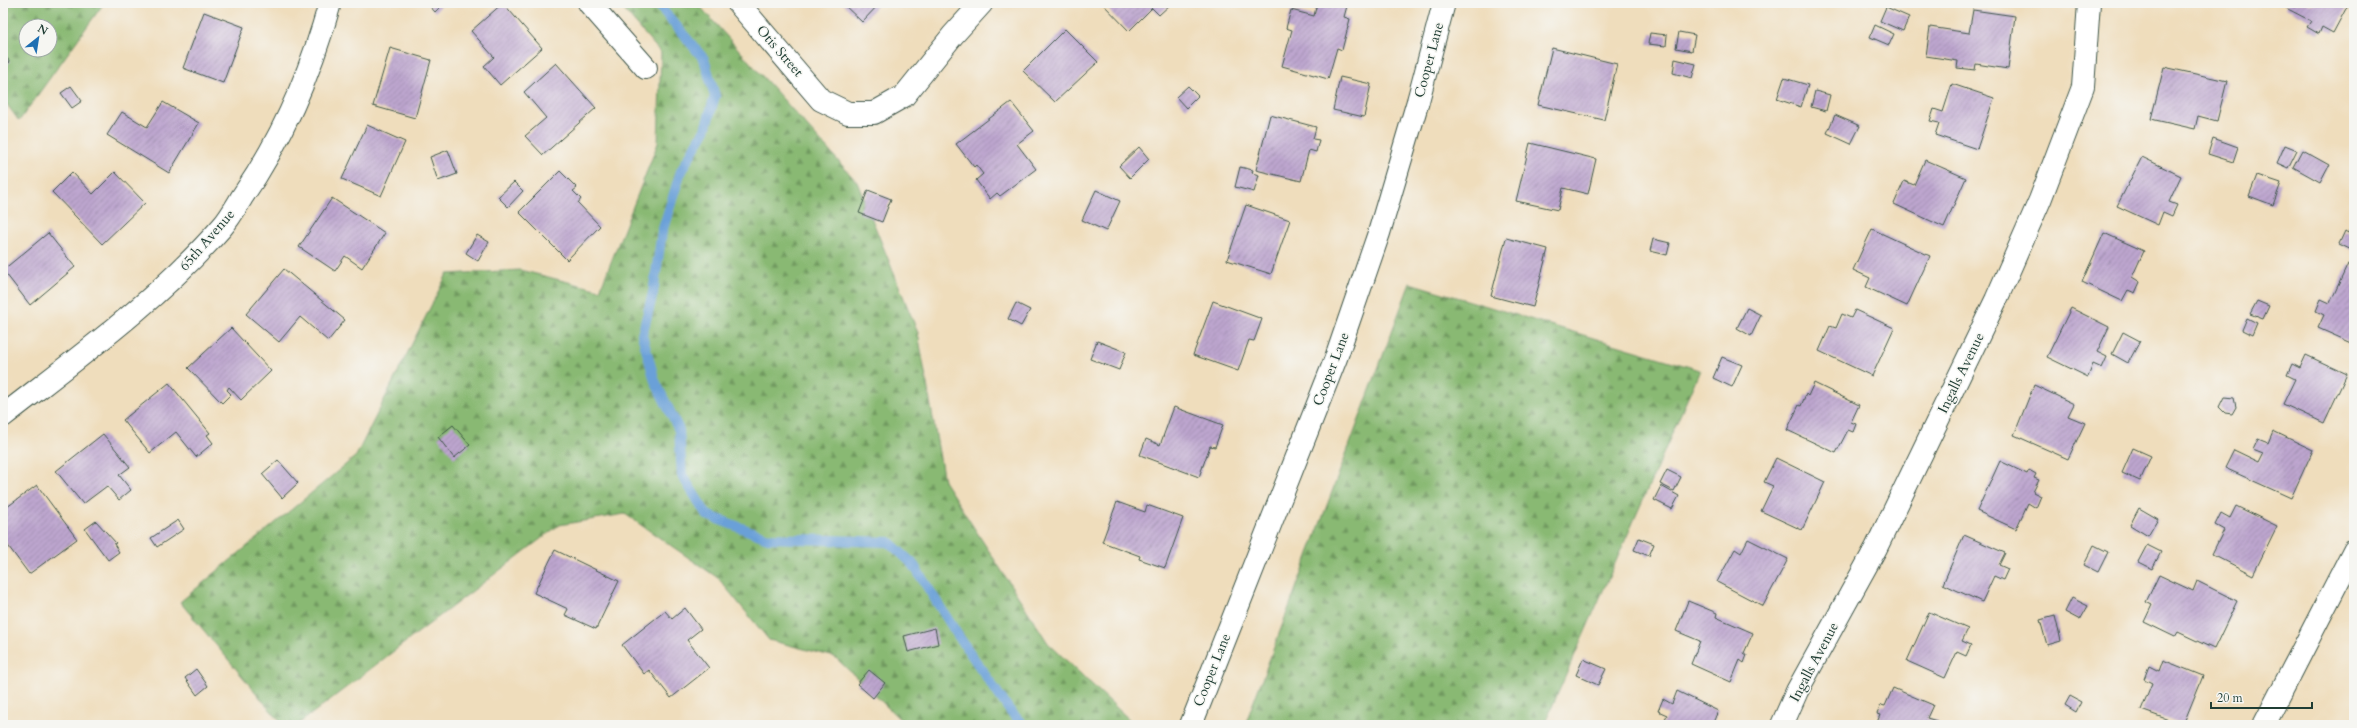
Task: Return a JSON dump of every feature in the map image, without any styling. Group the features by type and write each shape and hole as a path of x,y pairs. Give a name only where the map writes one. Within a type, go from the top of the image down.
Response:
{"street":[{"name":"65th Avenue","path":"3,416 130,316 179,272 223,226 265,164 301,89 330,3"},
{"path":"590,3 646,68"},
{"name":"Otis Street","path":"738,3 821,100 848,113 874,113 904,96 953,35 982,3"},
{"name":"Cooper Lane","path":"1191,725 1338,350 1379,233 1418,101 1444,3"},
{"name":"Ingalls Avenue","path":"1782,725 1797,691 1876,548 1996,300 2040,200 2083,87 2089,3"},
{"path":"2264,725 2354,550"}],"green space":[{"path":"3,3 104,3 19,121 3,99"},
{"path":"618,3 697,3 857,182 918,333 944,481 1048,643 1135,725 906,725 835,657 769,640 718,578 625,514 559,525 297,725 283,725 180,602 356,456 447,274 520,270 600,290 658,143 661,53"},
{"path":"1410,283 1700,370 1544,725 1245,725"}],"building":[{"path":"427,3 444,3 435,12"},
{"path":"503,3 542,48 500,85 484,66 494,57 471,31"},
{"path":"842,3 880,3 862,22"},
{"path":"1102,3 1172,3 1159,15 1152,8 1129,31"},
{"path":"1317,3 1335,3 1347,6 1344,17 1350,19 1342,50 1337,48 1328,79 1282,66 1292,30 1286,28 1291,10 1314,16"},
{"path":"2289,3 2349,3 2333,33 2322,27 2319,34 2307,27 2311,21 2286,8"},
{"path":"1886,7 1909,17 1903,31 1880,21"},
{"path":"1973,10 2015,16 2008,69 1976,64 1975,70 1957,68 1958,61 1926,56 1930,27 1969,33"},
{"path":"204,12 244,27 223,83 183,68"},
{"path":"1875,25 1894,34 1889,45 1870,37"},
{"path":"1065,29 1098,62 1055,102 1023,71"},
{"path":"1679,32 1695,35 1692,51 1676,48"},
{"path":"1650,33 1667,35 1666,46 1648,44"},
{"path":"390,48 431,60 415,118 373,106"},
{"path":"1552,48 1617,64 1604,120 1538,105"},
{"path":"3,53 10,62 3,67"},
{"path":"1675,59 1696,64 1692,78 1673,73"},
{"path":"556,63 596,108 543,155 525,136 546,118 524,92"},
{"path":"2164,67 2227,81 2217,121 2198,116 2195,129 2151,119"},
{"path":"1340,77 1371,84 1364,117 1333,110"},
{"path":"1784,78 1808,85 1801,107 1777,99"},
{"path":"1952,84 1994,98 1977,149 1935,135 1939,123 1930,121 1934,109 1943,112"},
{"path":"71,86 82,101 72,108 61,93"},
{"path":"1188,86 1198,96 1186,108 1176,97"},
{"path":"1815,91 1830,95 1826,111 1811,107"},
{"path":"163,102 199,123 169,173 107,135 122,112 147,127"},
{"path":"1011,102 1034,131 1017,144 1036,169 1000,196 997,193 990,199 976,180 983,174 976,165 974,167 956,144"},
{"path":"1270,115 1316,127 1313,139 1319,140 1316,152 1309,150 1301,181 1256,170"},
{"path":"1835,115 1860,126 1851,144 1827,133"},
{"path":"367,125 405,142 381,196 342,179"},
{"path":"2213,138 2238,147 2233,162 2208,154"},
{"path":"1530,143 1596,159 1588,194 1563,188 1558,210 1516,201"},
{"path":"2285,145 2297,150 2288,168 2277,163"},
{"path":"1139,147 1149,159 1130,178 1119,166"},
{"path":"448,150 457,174 438,181 430,157"},
{"path":"2302,150 2329,165 2320,182 2293,167"},
{"path":"2142,157 2181,176 2169,202 2177,205 2172,216 2163,212 2158,225 2117,206"},
{"path":"1925,160 1966,178 1944,227 1894,204 1904,181 1914,185"},
{"path":"1240,167 1253,170 1252,173 1259,175 1254,192 1235,187"},
{"path":"560,171 577,188 573,191 581,199 578,203 600,226 567,260 519,212"},
{"path":"72,172 93,194 115,172 145,203 102,244 52,192"},
{"path":"2257,175 2281,183 2273,205 2249,196"},
{"path":"514,182 523,191 508,207 498,197"},
{"path":"868,190 891,199 882,222 859,213"},
{"path":"1096,190 1120,201 1106,231 1082,220"},
{"path":"332,198 385,233 362,268 345,256 335,271 299,247"},
{"path":"1246,205 1290,220 1271,274 1227,260"},
{"path":"2354,220 2354,251 2339,244 2345,231 2348,233"},
{"path":"1872,229 1930,256 1907,306 1866,287 1870,278 1853,270"},
{"path":"48,233 75,267 30,305 3,270"},
{"path":"2104,233 2144,251 2132,277 2140,282 2135,293 2128,290 2122,301 2082,282"},
{"path":"477,235 489,242 478,261 466,253"},
{"path":"1506,238 1548,249 1533,307 1491,296"},
{"path":"1653,239 1670,243 1667,255 1650,251"},
{"path":"2348,264 2354,267 2354,344 2318,328 2324,315 2316,311 2321,299 2330,303"},
{"path":"284,269 345,320 328,341 300,317 279,342 246,314"},
{"path":"1213,301 1262,319 1254,341 1249,340 1238,371 1193,355"},
{"path":"2257,301 2269,306 2263,319 2250,314"},
{"path":"1016,303 1030,310 1021,326 1008,319"},
{"path":"1747,308 1761,315 1751,336 1737,328"},
{"path":"2071,308 2109,327 2097,352 2107,357 2102,368 2093,364 2088,377 2047,357"},
{"path":"1855,310 1894,328 1872,376 1819,351 1830,326 1836,328 1842,314 1851,318"},
{"path":"2247,318 2257,323 2252,335 2242,330"},
{"path":"231,328 271,371 241,400 229,387 227,390 231,394 222,403 188,368"},
{"path":"2123,332 2140,341 2128,363 2112,354"},
{"path":"1097,341 1126,352 1119,370 1090,359"},
{"path":"2306,355 2347,374 2324,423 2283,404 2295,379 2287,375 2292,364 2300,368"},
{"path":"1722,357 1742,365 1732,387 1713,378"},
{"path":"169,383 210,433 207,435 213,443 196,457 176,432 150,453 123,420"},
{"path":"1814,383 1859,405 1851,422 1856,424 1853,432 1848,430 1836,453 1787,430 1799,405 1801,406 1806,394 1808,396"},
{"path":"2034,385 2074,404 2068,416 2085,423 2068,459 2014,435"},
{"path":"2224,397 2234,398 2236,407 2232,414 2225,413 2219,407"},
{"path":"1174,407 1223,425 1215,447 1210,446 1199,477 1140,455 1146,439 1160,445"},
{"path":"453,425 470,445 454,458 438,437"},
{"path":"2273,431 2313,450 2291,498 2225,468 2234,450 2259,462 2263,454 2253,450 2258,439 2268,443"},
{"path":"103,434 130,467 119,475 131,490 119,500 107,486 83,504 56,471"},
{"path":"2133,448 2151,456 2140,481 2122,473"},
{"path":"1776,458 1825,482 1802,530 1761,511 1773,486 1764,482"},
{"path":"278,460 298,483 282,498 262,474"},
{"path":"2000,461 2027,474 2029,470 2036,474 2034,478 2039,480 2033,492 2041,496 2036,508 2028,503 2016,529 1977,511"},
{"path":"1667,470 1681,477 1674,491 1660,484"},
{"path":"37,485 77,539 29,574 3,539 3,510"},
{"path":"1661,486 1679,496 1672,509 1654,500"},
{"path":"1117,502 1145,512 1147,505 1183,518 1165,568 1139,559 1140,556 1102,542"},
{"path":"2236,506 2277,526 2253,575 2212,554 2224,530 2215,525 2221,513 2230,518"},
{"path":"2139,508 2158,519 2148,536 2130,525"},
{"path":"178,520 184,529 157,547 151,538"},
{"path":"96,521 116,543 114,544 119,552 108,560 85,529"},
{"path":"1964,535 2005,553 1999,565 2008,569 2003,580 1994,576 1982,602 1943,584"},
{"path":"1639,538 1654,544 1649,556 1634,550"},
{"path":"1748,539 1788,559 1763,606 1717,582 1735,549 1741,553"},
{"path":"2094,545 2108,552 2098,572 2084,565"},
{"path":"2147,545 2161,552 2152,569 2138,562"},
{"path":"555,550 619,581 596,629 565,615 568,609 534,593"},
{"path":"2159,575 2193,591 2197,581 2237,601 2214,649 2178,632 2175,637 2144,622 2152,605 2146,602"},
{"path":"2072,598 2088,606 2080,620 2065,612"},
{"path":"1688,601 1717,613 1716,617 1753,633 1744,653 1747,655 1744,663 1740,660 1731,682 1691,664 1700,641 1676,631"},
{"path":"685,608 701,629 687,640 709,668 671,698 649,670 644,674 622,645 665,611 672,619"},
{"path":"1929,612 1968,629 1962,641 1971,645 1966,656 1957,652 1945,678 1907,661"},
{"path":"2055,616 2061,641 2047,645 2040,620"},
{"path":"935,628 938,644 908,652 904,636"},
{"path":"1583,659 1606,669 1598,685 1576,675"},
{"path":"2163,660 2203,676 2183,725 2141,710 2152,683 2144,679 2149,666 2159,671"},
{"path":"196,669 208,686 197,695 185,678"},
{"path":"869,670 885,683 873,698 857,684"},
{"path":"1893,688 1933,705 1927,718 1937,721 1935,725 1876,725 1880,715 1877,714 1881,705 1885,706"},
{"path":"1677,691 1718,711 1712,725 1662,725 1667,715 1658,711 1663,699 1672,704"},
{"path":"2070,696 2081,702 2076,712 2065,705"}],"waterway":[{"path":"657,3 704,59 715,96 705,130 681,171 662,232 653,293 642,335 655,381 679,430 682,475 707,515 768,538 889,542 913,564 957,634 1010,711 1023,725"}]}
